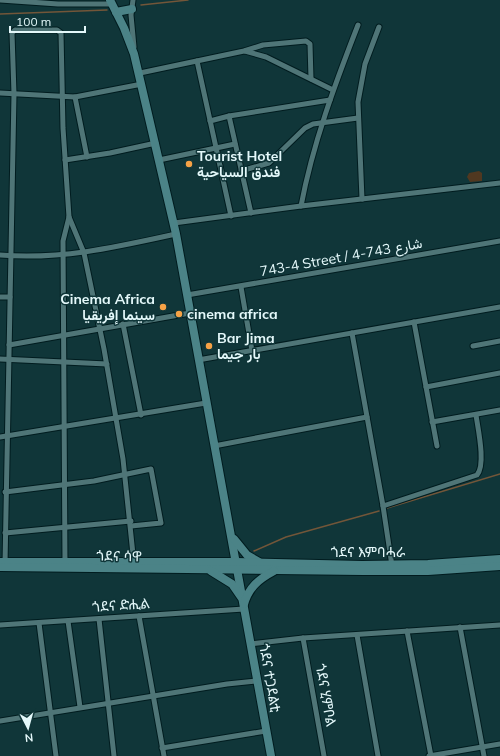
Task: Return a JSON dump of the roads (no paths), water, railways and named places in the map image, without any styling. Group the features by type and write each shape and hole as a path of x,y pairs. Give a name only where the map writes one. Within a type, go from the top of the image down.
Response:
{"main road":[{"name":"ጎደና ተጋደልቲ","path":"111,2 134,54 140,74 174,223 271,756"},
{"path":"116,12 132,9"},
{"path":"232,538 247,555 261,563"},
{"path":"232,538 227,558 211,567 232,584 244,605"},
{"name":"ጎደና እምባሓራ","path":"237,566 261,563 392,568 500,559"},
{"name":"ጎደና ሳዋ","path":"2,565 237,566"},
{"name":"ጎደና እምባሓራ","path":"237,566 276,570 500,566"},
{"path":"244,605 247,595 254,585 276,570"}],"street":[{"path":"0,0 58,4 111,2"},
{"path":"133,0 134,54"},
{"path":"301,206 310,165 333,90 358,25"},
{"path":"362,199 358,118 365,64 379,27"},
{"path":"2,565 5,533 3,522 5,492 3,462 6,436 9,359 14,94 12,54 13,31 45,29 57,30 61,33 62,96 69,217 63,241 65,565"},
{"path":"140,74 244,51 272,43 309,42 311,79"},
{"path":"244,51 266,57 333,90"},
{"path":"197,61 231,216"},
{"path":"0,93 75,97 142,84"},
{"path":"75,97 87,157"},
{"path":"210,120 330,100"},
{"path":"229,116 251,213"},
{"path":"242,171 269,163 305,128 323,122 358,118"},
{"path":"65,160 156,143"},
{"path":"159,160 235,144"},
{"path":"174,223 301,206 500,183"},
{"path":"69,217 84,253 107,364 125,476 134,566"},
{"path":"0,255 64,255 84,253 176,234"},
{"name":"743-4 Street / شارع 743-4","path":"187,295 241,287 500,241"},
{"path":"241,287 252,351"},
{"path":"0,297 10,296"},
{"path":"198,360 500,307"},
{"path":"9,345 190,313"},
{"path":"414,322 437,446"},
{"path":"124,324 141,415"},
{"path":"352,333 383,506 392,568"},
{"path":"473,346 500,341"},
{"path":"0,359 107,364"},
{"path":"426,387 500,373"},
{"path":"0,437 64,425 141,415 206,403"},
{"path":"432,422 500,410"},
{"path":"383,506 477,475 480,468 481,450 476,415"},
{"path":"214,446 367,417"},
{"path":"5,492 64,486 125,476 150,469 161,521 159,524 65,526 5,533"},
{"name":"ጎደና ድሒል","path":"0,625 139,616 244,605"},
{"path":"139,616 164,756"},
{"path":"99,618 114,756"},
{"path":"68,621 80,708"},
{"path":"39,623 56,756"},
{"path":"250,644 303,638 500,625"},
{"path":"460,627 484,756"},
{"path":"407,631 430,756 500,744"},
{"path":"358,635 378,756"},
{"name":"ጎደና ሂምቦል","path":"303,638 324,756"},
{"path":"0,721 227,684 257,681"},
{"path":"162,748 266,731"}],"waterway":[{"path":"141,5 188,0"},
{"path":"0,14 107,10"},
{"path":"387,508 500,474"},
{"path":"254,551 286,537 379,511"}],"place":[{"name":"Tourist Hotel فندق السياحية","path":"189,164"},
{"name":"Cinema Africa سينما إفريقيا","path":"163,307"},
{"name":"cinema africa","path":"179,314"},
{"name":"Bar Jima بار جيما","path":"209,346"}]}
